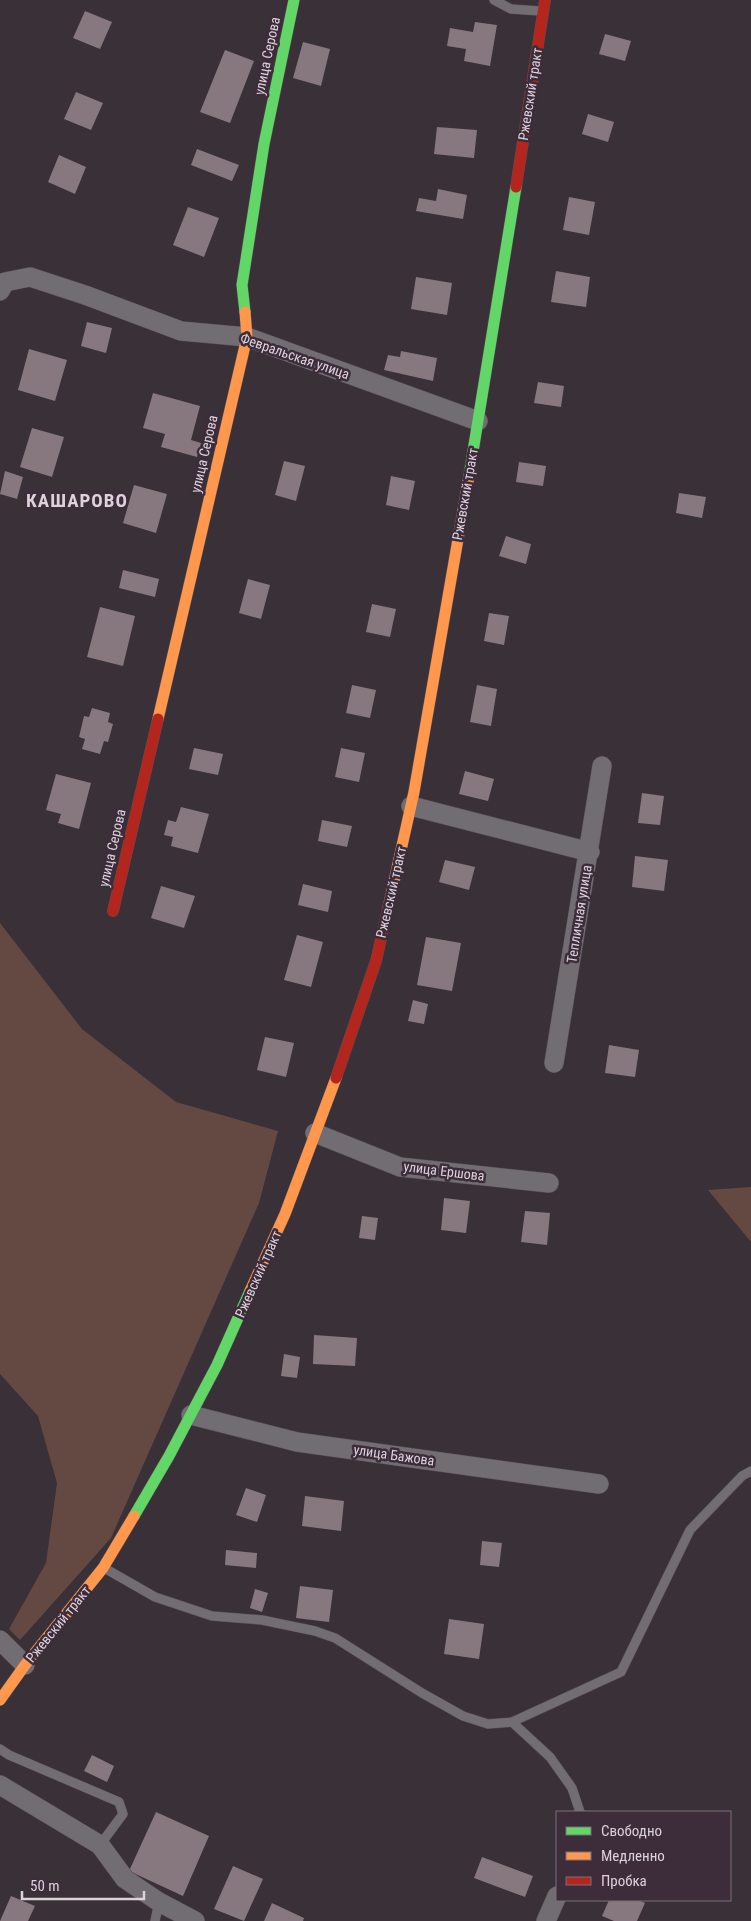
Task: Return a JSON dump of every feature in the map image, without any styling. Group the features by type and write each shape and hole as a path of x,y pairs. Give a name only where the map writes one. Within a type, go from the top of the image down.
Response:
{"main road":[{"name":"улица Серова","path":"113,911 247,337 242,285 264,144 294,0"},
{"name":"Ржевский тракт","path":"0,1700 25,1665 103,1568 169,1456 217,1365 285,1214 345,1054 376,961 411,806 478,421 544,5"}],"street":[{"name":"Февральская улица","path":"0,291 5,282 30,277 85,295 181,331 247,337 478,421"},
{"name":"Тепличная улица","path":"554,1063 590,852 602,766"},
{"path":"411,806 590,852"},
{"name":"улица Ершова","path":"315,1133 400,1167 549,1183"},
{"name":"улица Бажова","path":"191,1414 297,1442 599,1484"},
{"path":"0,1640 25,1665"},
{"path":"0,1785 100,1845 125,1879 159,1902 195,1921"},
{"path":"546,1921 556,1898"}],"lane":[{"path":"494,0 511,9 544,5"},
{"path":"103,1568 155,1597 212,1616 262,1620 322,1633 335,1638 422,1693 463,1716 488,1724 512,1722 621,1672 690,1530 742,1476 751,1471"},
{"path":"512,1722 550,1757 572,1788 580,1811"},
{"path":"0,1749 119,1802 123,1814 100,1845"},
{"path":"155,1921 159,1902"}],"shaded area":[{"path":"0,923 82,1029 176,1102 278,1131 259,1203 111,1538 20,1640 9,1629 46,1563 57,1483 38,1416 0,1374"},
{"path":"751,1187 751,1242 708,1190"}],"building":[{"path":"85,11 112,22 100,49 73,38"},
{"path":"475,22 497,25 490,66 464,61 466,49 447,46 450,28 473,32"},
{"path":"605,34 631,41 625,61 599,54"},
{"path":"303,42 330,49 321,86 293,78"},
{"path":"225,50 254,61 230,123 200,112"},
{"path":"76,92 103,103 91,130 64,119"},
{"path":"588,114 614,122 608,142 582,134"},
{"path":"437,127 477,130 474,158 434,154"},
{"path":"197,149 239,165 232,181 191,165"},
{"path":"59,155 86,167 75,194 48,182"},
{"path":"438,189 467,195 463,219 416,211 419,198 436,201"},
{"path":"569,197 595,202 589,235 563,230"},
{"path":"188,207 219,218 204,257 173,245"},
{"path":"556,271 590,277 586,307 551,302"},
{"path":"416,277 452,283 447,315 411,309"},
{"path":"87,322 112,328 106,353 81,346"},
{"path":"29,349 67,360 55,401 18,390"},
{"path":"401,351 437,358 433,381 384,370 388,355 400,357"},
{"path":"538,382 564,386 561,407 534,403"},
{"path":"153,393 200,406 191,440 201,443 197,457 161,447 165,434 143,428"},
{"path":"32,428 64,437 52,477 20,467"},
{"path":"284,461 305,466 296,501 275,495"},
{"path":"519,462 546,466 543,486 516,482"},
{"path":"5,471 23,477 17,499 0,494"},
{"path":"391,476 415,481 409,510 386,505"},
{"path":"134,485 167,494 156,533 123,523"},
{"path":"679,493 706,497 702,518 676,513"},
{"path":"506,536 531,544 526,564 499,556"},
{"path":"123,570 159,579 155,597 119,588"},
{"path":"248,579 270,585 261,619 239,613"},
{"path":"372,604 396,609 390,637 366,632"},
{"path":"100,607 135,616 123,666 87,657"},
{"path":"489,613 509,616 504,645 484,641"},
{"path":"352,685 376,690 370,718 346,713"},
{"path":"477,685 497,689 491,726 470,722"},
{"path":"92,708 110,713 108,722 113,724 108,742 104,741 100,754 82,749 85,739 79,737 84,716 89,717"},
{"path":"194,748 223,754 218,775 189,769"},
{"path":"341,748 365,753 359,782 335,777"},
{"path":"465,771 494,779 488,801 459,794"},
{"path":"56,774 91,783 79,829 58,823 61,814 46,810"},
{"path":"642,793 664,796 660,825 638,823"},
{"path":"181,807 209,814 198,853 171,846 173,837 164,835 168,820 176,822"},
{"path":"322,820 352,826 347,847 318,841"},
{"path":"635,856 668,860 664,891 632,887"},
{"path":"445,860 475,867 469,890 439,882"},
{"path":"303,884 332,891 328,912 298,905"},
{"path":"161,886 195,896 184,928 151,918"},
{"path":"297,935 323,942 311,987 284,980"},
{"path":"426,937 461,943 452,991 417,985"},
{"path":"413,1000 428,1004 424,1024 408,1021"},
{"path":"265,1037 294,1043 286,1077 257,1070"},
{"path":"609,1045 639,1050 635,1077 605,1073"},
{"path":"444,1198 470,1201 466,1233 441,1230"},
{"path":"525,1211 550,1213 547,1245 521,1242"},
{"path":"362,1216 378,1218 375,1240 359,1238"},
{"path":"314,1335 357,1338 355,1366 313,1364"},
{"path":"284,1354 300,1357 297,1378 281,1376"},
{"path":"246,1488 266,1495 257,1522 236,1515"},
{"path":"305,1496 344,1501 341,1531 302,1526"},
{"path":"482,1541 502,1543 499,1567 480,1565"},
{"path":"226,1550 257,1553 256,1568 225,1565"},
{"path":"300,1586 333,1590 329,1622 296,1618"},
{"path":"255,1589 268,1593 262,1612 250,1608"},
{"path":"449,1619 484,1624 479,1659 444,1654"},
{"path":"92,1755 114,1766 107,1782 84,1771"},
{"path":"156,1812 209,1836 183,1896 129,1871"},
{"path":"482,1857 533,1876 525,1897 474,1878"},
{"path":"233,1866 263,1879 244,1921 214,1909"},
{"path":"11,1896 35,1906 28,1921 0,1921"},
{"path":"609,1901 640,1901 645,1903 637,1921 614,1921 602,1916"},
{"path":"272,1903 304,1918 303,1921 264,1921"}],"traffic: fast":[{"path":"245,312 242,285 264,144 294,0"},
{"path":"469,476 516,187"},
{"path":"134,1516 169,1456 217,1365 250,1291"}],"traffic: slow":[{"path":"158,719 247,337 245,312"},
{"path":"389,904 414,792 469,476"},
{"path":"250,1291 285,1214 336,1078"},
{"path":"0,1700 25,1665 103,1568 134,1516"}],"traffic: jam":[{"path":"516,187 545,0"},
{"path":"113,911 158,719"},
{"path":"336,1078 376,961 389,904"}],"district":[{"name":"КАШАРОВО","path":"77,500"}]}
